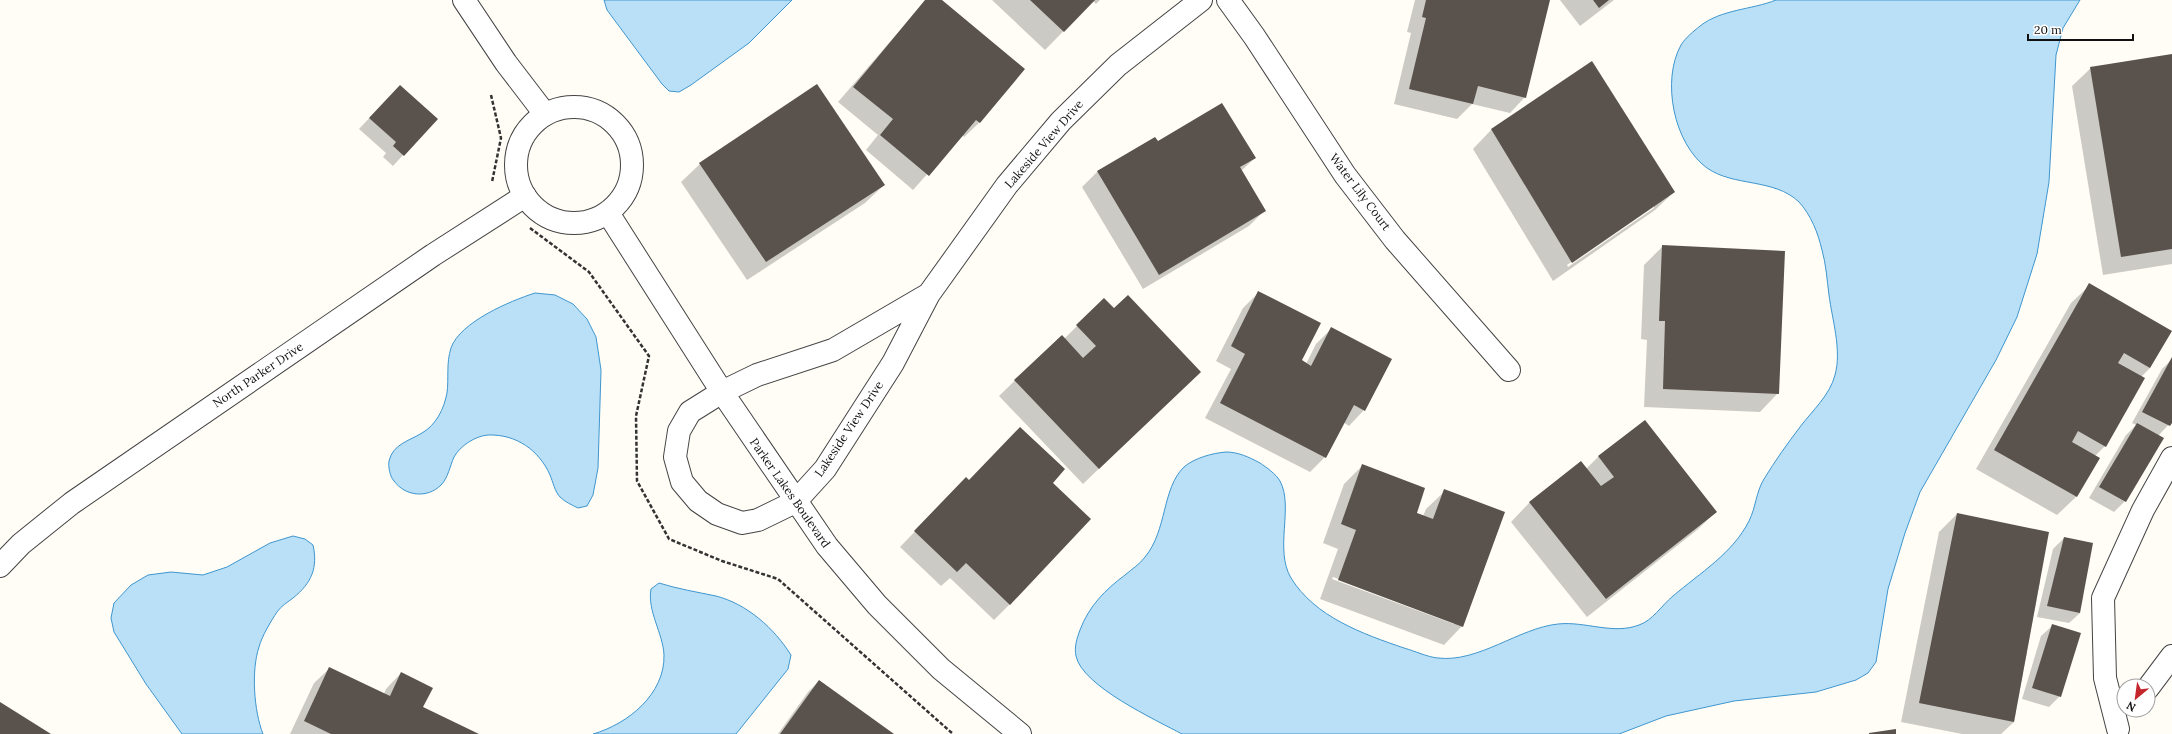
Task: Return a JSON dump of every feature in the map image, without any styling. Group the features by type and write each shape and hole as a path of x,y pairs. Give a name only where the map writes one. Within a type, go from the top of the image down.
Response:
{"street":[{"path":"464,0 506,63 545,114"},
{"name":"Lakeside View Drive","path":"929,294 833,350 757,375 722,392 690,412 679,432 675,457 682,482 698,501 717,514 742,523 758,520 795,502 825,469 893,363 929,294 1007,185 1061,121 1118,65 1201,0"},
{"name":"Water Lily Court","path":"1228,0 1254,36 1345,175 1395,240 1509,370"},
{"path":"564,107 584,107 602,114 617,126 628,143 633,162 630,181 622,199 608,213 591,220 578,222 554,219 538,210 525,196 517,179 516,160 520,142 530,126 545,114 564,107"},
{"name":"North Parker Drive","path":"0,566 21,544 72,503 433,256 525,196"},
{"name":"Parker Lakes Boulevard","path":"608,213 722,392 795,502 827,546 877,605 941,669 1018,733"},
{"path":"2115,732 2105,678 2103,598 2143,510 2172,458"},
{"path":"2156,678 2172,656"},
{"path":"2115,732 2126,718"}],"path":[{"path":"490,92 501,138 492,180 505,210 589,272 649,356 636,416 637,481 669,539 722,561 778,579 953,734"}],"water":[{"path":"604,0 792,0 749,43 679,92 669,91 662,84 607,10"},
{"path":"1776,0 2080,0 2063,28 2056,55 2049,182 2037,254 2017,317 1996,360 1920,492 1905,533 1888,589 1876,662 1868,673 1856,680 1816,692 1734,701 1666,716 1619,734 1182,734 1122,701 1091,679 1081,667 1075,653 1078,636 1088,613 1104,593 1145,557 1152,547 1157,535 1172,486 1177,476 1188,464 1204,456 1226,452 1239,454 1260,463 1280,481 1284,491 1285,503 1284,554 1286,567 1291,578 1301,592 1313,603 1326,614 1372,637 1438,658 1453,658 1468,655 1528,632 1558,624 1578,624 1619,629 1639,625 1653,616 1673,596 1725,553 1749,521 1759,489 1768,472 1833,382 1837,365 1836,335 1823,255 1816,231 1807,213 1799,202 1789,194 1778,189 1729,178 1718,174 1707,168 1696,157 1686,144 1679,128 1674,111 1672,76 1675,60 1681,45 1687,37 1700,26 1718,16"},
{"path":"535,293 555,295 573,304 587,319 596,337 601,370 598,468 593,495 587,506 578,508 562,499 558,495 545,466 533,451 517,441 498,435 478,437 464,445 454,457 443,482 435,489 423,494 410,493 404,490 391,477 389,461 391,455 402,444 427,430 439,416 447,393 449,354 456,338 475,321 487,314 513,301"},
{"path":"293,536 305,539 313,545 315,560 314,567 305,586 277,612 264,633 260,643 254,679 257,714 263,734 182,734 146,684 114,632 111,618 114,603 131,585 148,575 171,572 203,575 227,567 270,543"},
{"path":"659,583 716,596 749,611 768,627 791,655 788,669 736,734 593,734 619,723 631,715 651,694 658,682 663,669 664,655 650,597 651,589"}],"building":[{"path":"925,0 942,0 1025,69 980,123 976,120 929,176 880,135 893,119 853,87"},
{"path":"1030,0 1095,0 1064,32"},
{"path":"1426,0 1550,0 1526,98 1478,86 1473,104 1409,89 1426,18 1422,17"},
{"path":"1593,0 1609,0 1599,8"},
{"path":"2172,54 2172,249 2121,257 2090,67"},
{"path":"1592,61 1675,192 1572,263 1491,129"},
{"path":"817,84 885,185 766,262 699,163"},
{"path":"400,85 438,119 404,156 393,146 396,142 369,118"},
{"path":"1222,103 1256,158 1240,167 1266,211 1159,275 1097,171 1155,137 1158,141"},
{"path":"1662,245 1785,251 1779,394 1663,389 1665,321 1659,321"},
{"path":"2089,283 2172,331 2150,368 2124,353 2118,363 2145,378 2106,447 2078,431 2072,442 2100,458 2077,497 1994,450"},
{"path":"1258,291 1321,323 1302,360 1311,366 1331,327 1392,359 1365,411 1354,405 1326,458 1220,403 1245,354 1231,346"},
{"path":"1128,295 1201,372 1099,469 1014,380 1062,335 1083,358 1096,346 1076,325 1104,298 1114,308"},
{"path":"2172,357 2172,423 2170,426 2142,412"},
{"path":"1645,420 1717,512 1606,599 1529,502 1581,461 1601,486 1614,477 1598,456"},
{"path":"2137,423 2164,438 2126,502 2099,487"},
{"path":"1020,427 1065,469 1053,483 1091,519 1010,605 966,563 957,572 914,531 966,477 969,480"},
{"path":"1362,464 1425,488 1417,513 1433,519 1444,489 1505,512 1463,627 1338,580 1356,530 1341,524"},
{"path":"1957,513 2049,532 2014,722 1919,703"},
{"path":"2064,537 2093,543 2080,613 2047,606"},
{"path":"2052,624 2081,633 2061,697 2032,688"},
{"path":"329,667 390,696 401,672 433,688 423,707 479,734 331,734 304,721"},
{"path":"819,680 894,734 780,734"},
{"path":"0,702 51,734 0,734"},
{"path":"1896,729 1896,734 1869,734 1869,733"}]}
